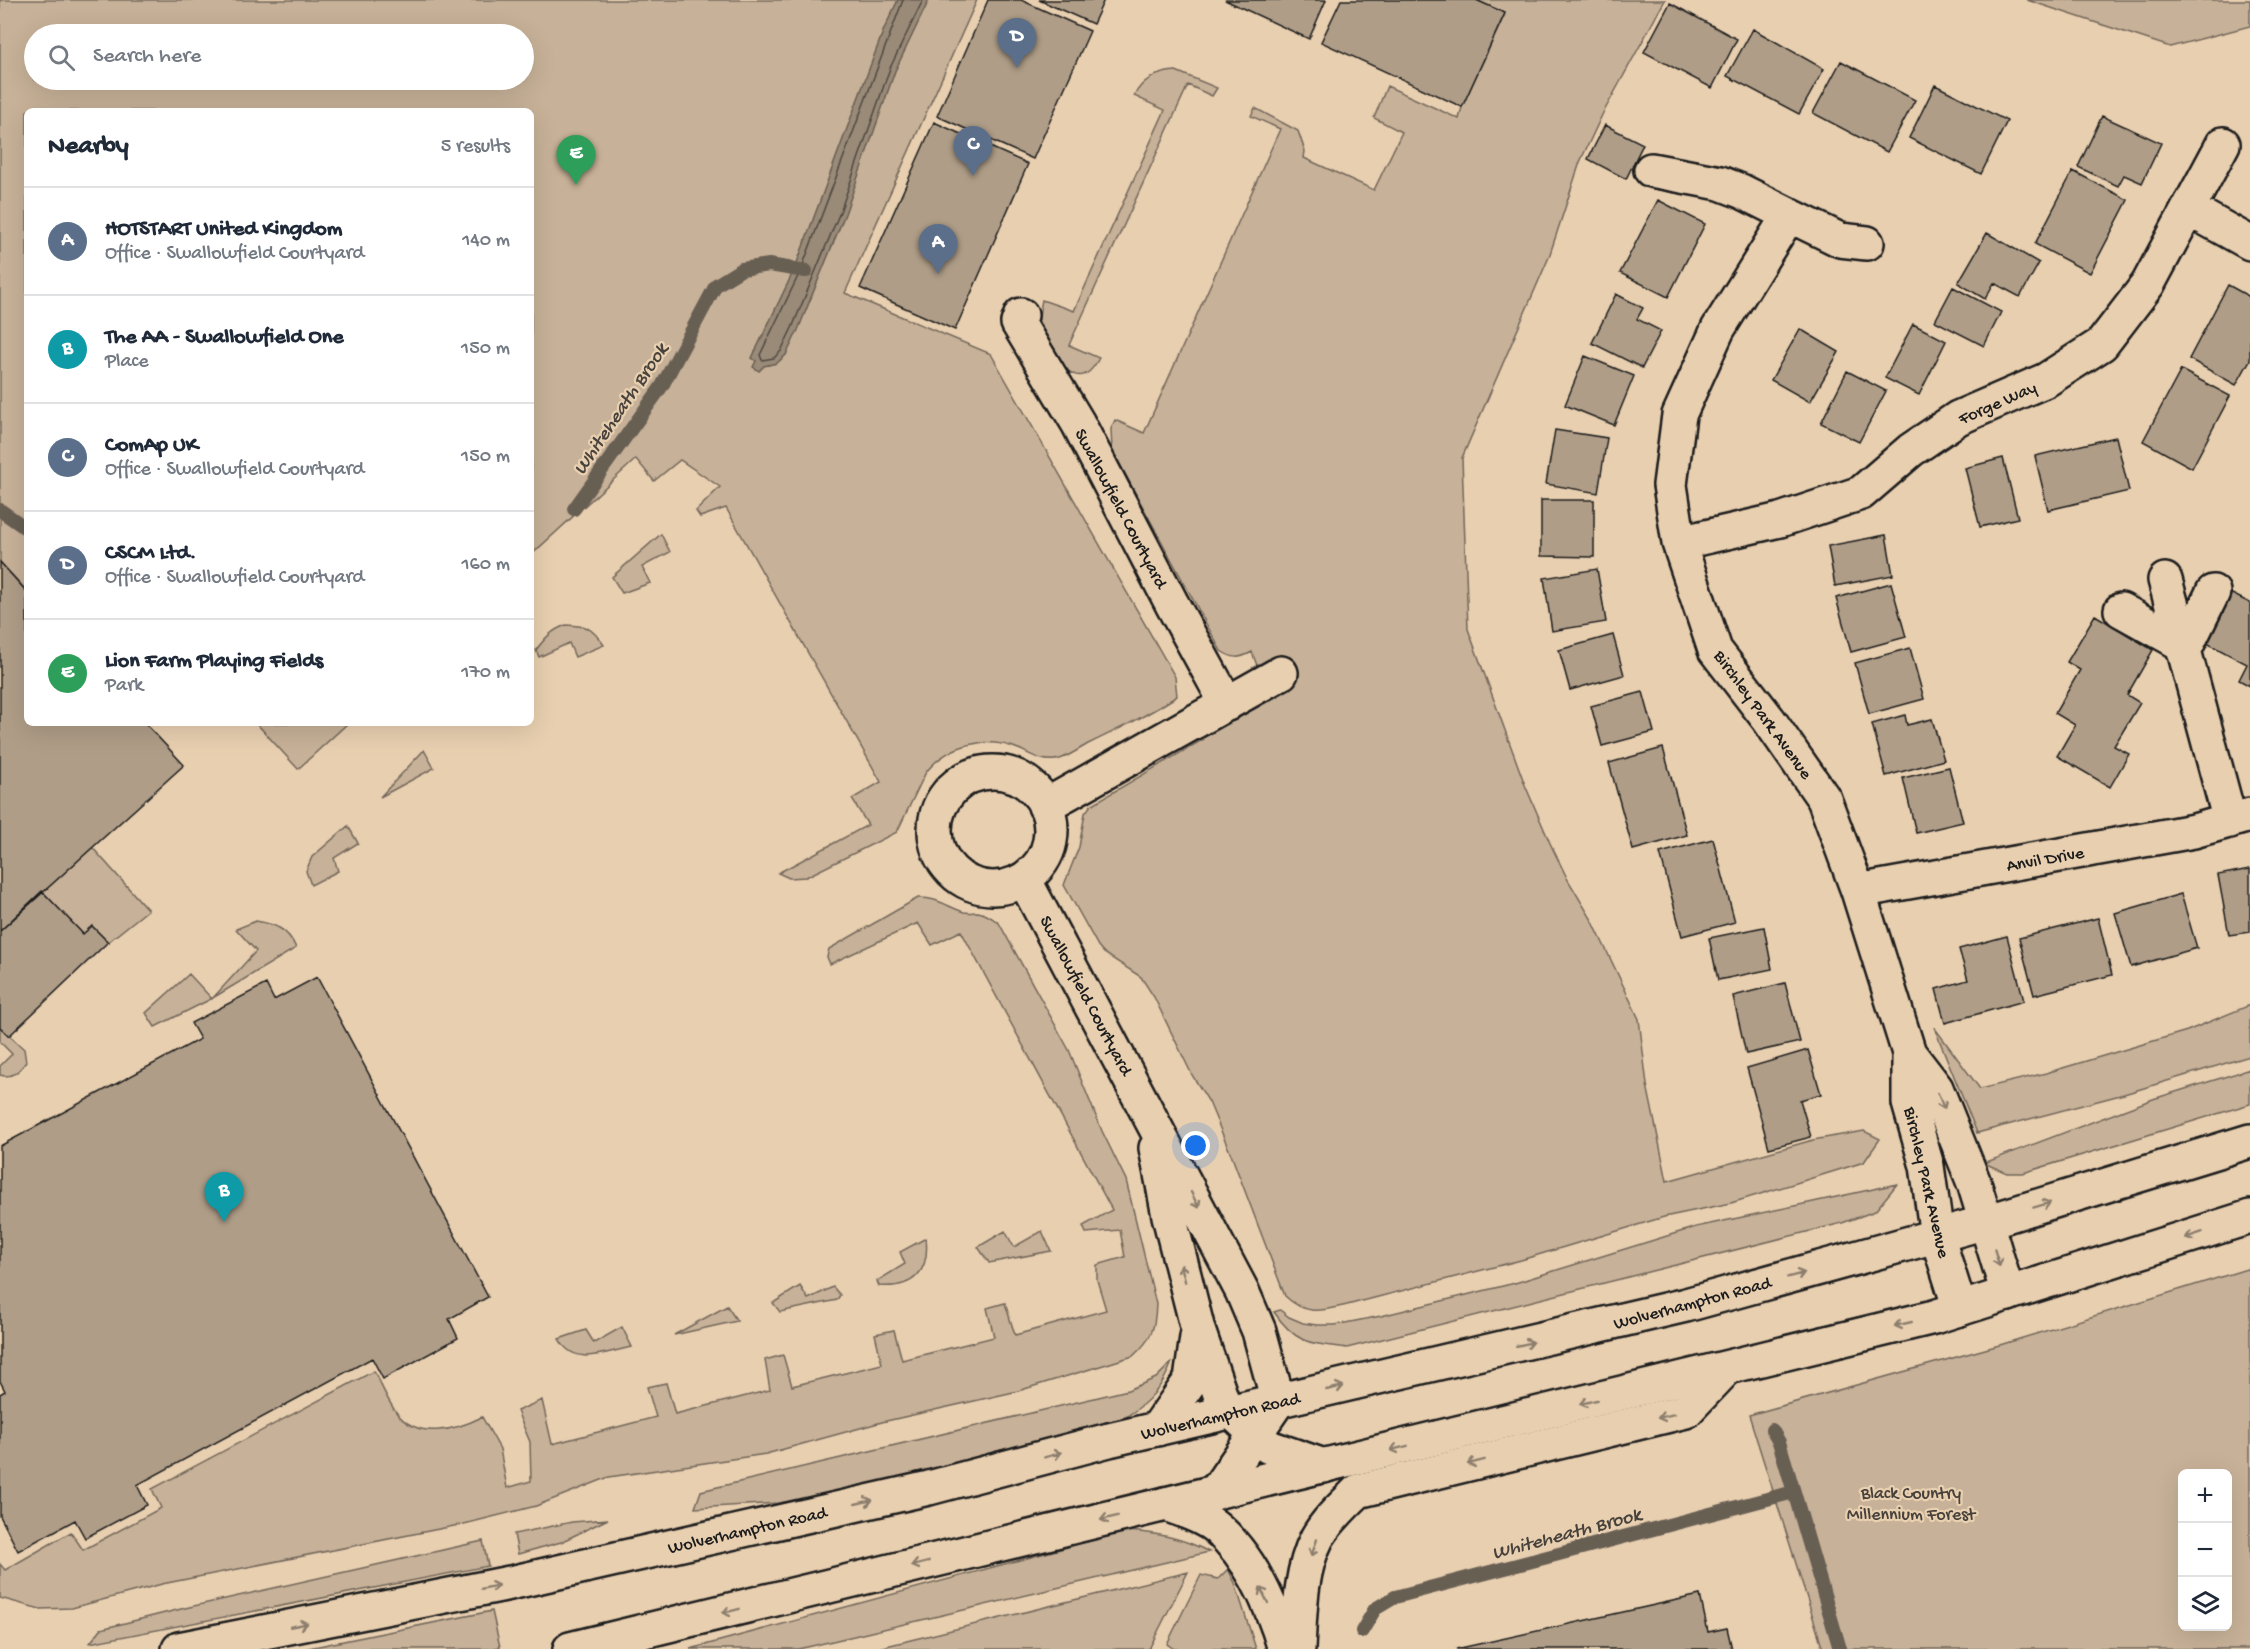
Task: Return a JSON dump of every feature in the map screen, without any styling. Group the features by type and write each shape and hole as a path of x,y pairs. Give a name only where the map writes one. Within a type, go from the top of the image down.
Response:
{"main road":[{"name":"Forge Way","path":"1679,543 1780,520 1861,493 1911,450 1958,418 2046,380 2102,344 2148,284 2223,144"},
{"path":"1651,170 1720,183 1840,240 1867,243"},
{"path":"2189,208 2250,243"},
{"name":"Birchley Park Avenue","path":"1790,215 1718,329 1679,415 1670,485 1679,543 1715,650 1769,720 1824,799 1858,891 1909,1053 1909,1103 1927,1166 1937,1236 1960,1310"},
{"name":"Swallowfield Courtyard","path":"1021,315 1018,323 1078,423 1227,704"},
{"name":"Anvil Drive","path":"1858,891 2194,831 2240,818 2207,736 2164,580"},
{"path":"2121,610 2183,647 2213,592"},
{"path":"1045,806 1281,673"},
{"path":"998,772 1017,777 1033,788 1045,806 1051,834 1047,849 1040,864 1024,879 1014,884 998,888 981,887 963,880 948,867 938,850 934,831 938,812 946,795 960,781 979,773 998,772"},
{"name":"Swallowfield Courtyard","path":"1024,879 1149,1111 1242,1291 1259,1331 1278,1401"},
{"name":"Birchley Park Avenue","path":"1909,1053 1936,1088 1974,1183 2008,1294"},
{"name":"Swallowfield Courtyard","path":"1149,1111 1169,1216 1198,1330 1224,1403 1269,1447 1324,1466"},
{"name":"Wolverhampton Road","path":"179,1649 521,1581 929,1488 1157,1429 1244,1423 1278,1401 1686,1305 1986,1222 2250,1141"},
{"path":"570,1649 1960,1310 2250,1217"},
{"name":"Swallowfield Courtyard","path":"1157,1429 1191,1380 1198,1330"},
{"path":"1298,1649 1304,1574 1317,1538 1358,1491 1686,1411 1727,1368"},
{"path":"1215,1493 1244,1423"},
{"path":"1166,1504 1196,1516 1216,1528 1236,1550 1256,1576 1276,1619 1285,1649"}],"green space":[{"path":"0,0 977,0 845,293 991,354 1175,677 1177,696 1144,716 1060,759 1035,757 1008,745 995,743 970,744 958,748 946,754 926,772 897,832 806,877 789,878 778,873 868,825 852,799 881,782 726,508 700,517 696,511 720,487 680,460 654,481 636,459 534,552 534,108 24,108 24,588 0,562"},
{"path":"1476,0 1665,0 1602,115 1580,162 1549,257 1462,458 1468,629 1525,785 1550,843 1568,880 1592,920 1639,1019 1647,1085 1667,1181 1813,1140 1864,1131 1880,1139 1864,1162 1731,1203 1664,1217 1521,1260 1347,1305 1314,1310 1300,1307 1285,1296 1209,1102 1192,1075 1154,997 1141,977 1104,953 1098,946 1064,885 1079,847 1085,813 1091,805 1204,739 1199,728 1266,690 1252,652 1236,657 1221,651 1112,450 1111,429 1115,420 1144,433 1280,129 1251,116 1255,108 1298,131 1305,151 1304,158 1374,190 1402,132 1374,118 1387,86 1459,119 1462,107 1505,14"},
{"path":"2027,0 2250,0 2250,26 2170,47"},
{"path":"1176,71 1217,88 1212,96 1188,85 1069,345 1099,358 1087,373 1081,376 1075,375 1064,367 1041,335 1039,320 1042,300 1074,311 1165,110 1134,96 1146,80 1163,73"},
{"path":"661,534 670,552 642,567 650,583 622,593 612,577"},
{"path":"566,625 588,629 596,634 604,645 575,657 569,643 539,657 536,650 553,632"},
{"path":"259,726 345,726 298,769"},
{"path":"424,750 434,768 380,797"},
{"path":"348,826 358,843 334,858 338,871 311,885 306,871 312,857"},
{"path":"92,847 148,910 108,942 92,926 83,934 42,891"},
{"path":"918,898 936,901 964,912 978,912 999,923 1069,1050 1102,1131 1126,1180 1156,1304 1151,1333 1133,1356 1018,1391 882,1422 766,1454 609,1477 536,1506 464,1524 162,1584 72,1608 40,1609 0,1598 0,1564 5,1570 71,1532 83,1550 161,1508 152,1489 374,1371 396,1412 415,1427 426,1430 449,1429 482,1417 500,1449 507,1488 531,1481 530,1442 517,1411 542,1400 552,1444 656,1417 647,1387 666,1383 675,1414 770,1390 765,1360 783,1355 792,1386 882,1364 875,1334 894,1330 902,1360 994,1337 987,1308 1005,1303 1015,1335 1106,1310 1097,1280 1097,1265 1125,1257 1120,1230 1086,1233 1083,1226 1112,1210 961,931 932,945 918,923 830,964 827,957 829,949"},
{"path":"256,921 280,928 289,936 296,948 213,998 256,951 236,929"},
{"path":"189,974 212,999 155,1027 146,1013"},
{"path":"2250,1005 2250,1056 2124,1094 1977,1133 1934,1027 1980,1089 2046,1073 2187,1031"},
{"path":"0,1027 24,1049 26,1062 18,1071 8,1076 0,1075 0,1066 12,1054 0,1042"},
{"path":"2250,1069 2250,1104 2023,1173 2007,1173 1984,1163 2153,1099"},
{"path":"1897,1184 1875,1211 1842,1223 1347,1348 1323,1345 1297,1337 1274,1312 1280,1310 1303,1323 1317,1325 1335,1325 1381,1316 1515,1283 1696,1227"},
{"path":"1005,1231 1014,1247 1042,1231 1051,1251 989,1263 978,1247"},
{"path":"926,1238 925,1260 917,1276 902,1284 879,1286 877,1281 905,1264 900,1252"},
{"name":"Black Country Millennium Forest","path":"2250,1268 2250,1649 1823,1649 1749,1415 2003,1344"},
{"path":"800,1286 808,1299 833,1287 840,1295 837,1300 780,1312 773,1303"},
{"path":"727,1306 737,1321 674,1335"},
{"path":"622,1327 632,1347 591,1356 573,1353 559,1339 586,1330 594,1343"},
{"path":"1172,1362 1154,1394 1126,1417 820,1498 695,1508 701,1491 1128,1390 1156,1378"},
{"path":"608,1519 561,1542 518,1554 514,1534 572,1522"},
{"path":"1127,1531 1170,1537 1209,1552 799,1649 690,1649"},
{"path":"483,1541 488,1566 90,1643 101,1629"},
{"path":"1228,1569 1235,1583 1256,1649 1174,1649 1167,1644 1201,1575 1218,1579"},
{"path":"1188,1572 1149,1649 874,1649"},
{"path":"492,1611 500,1647 489,1649 304,1649"}],"water":[{"path":"898,0 929,0 895,71 845,214 798,330 786,355 777,363 764,366 759,371 753,367 756,361 752,358 795,268 884,29"}],"building":[{"path":"988,0 1021,0 1090,31 1033,159 937,116"},
{"path":"1039,0 1104,0 1093,24"},
{"path":"1225,0 1326,0 1309,39"},
{"path":"1341,0 1476,0 1505,13 1462,107 1321,42"},
{"path":"1670,3 1737,39 1712,88 1644,52"},
{"path":"1753,29 1824,69 1799,114 1727,76"},
{"path":"1841,61 1915,100 1887,152 1813,113"},
{"path":"1935,85 2007,121 1981,174 1909,138"},
{"path":"2102,116 2161,143 2142,183 2124,175 2118,186 2078,167"},
{"path":"934,122 1028,164 955,330 860,288"},
{"path":"1605,125 1643,144 1626,179 1588,159"},
{"path":"2073,171 2128,200 2090,273 2035,244"},
{"path":"1658,200 1705,224 1668,297 1620,273"},
{"path":"1987,233 2039,263 2020,297 1994,283 1985,299 1958,283"},
{"path":"2228,285 2250,297 2250,360 2236,385 2189,359"},
{"path":"1953,287 2001,312 1984,346 1935,321"},
{"path":"1616,294 1643,308 1637,319 1661,331 1642,368 1592,343"},
{"path":"1913,324 1946,341 1919,395 1885,378"},
{"path":"1800,329 1839,352 1810,402 1771,380"},
{"path":"1585,356 1634,376 1614,425 1565,405"},
{"path":"2181,370 2230,396 2192,468 2143,441"},
{"path":"1847,371 1886,391 1859,442 1821,423"},
{"path":"1555,430 1607,438 1598,493 1546,484"},
{"path":"2116,437 2129,491 2048,510 2035,456"},
{"path":"2003,458 2018,518 1980,527 1965,468"},
{"path":"1541,500 1594,500 1594,557 1541,556"},
{"path":"1886,535 1893,575 1835,586 1828,546"},
{"path":"0,562 24,589 24,726 148,726 184,765 0,931"},
{"path":"1597,569 1606,622 1552,631 1544,578"},
{"path":"1891,583 1906,637 1851,652 1836,598"},
{"path":"2226,591 2250,603 2250,686 2239,680 2247,664 2201,640"},
{"path":"2095,615 2153,650 2127,695 2140,703 2114,746 2129,754 2110,787 2057,756 2075,725 2055,713 2080,670 2067,662"},
{"path":"1613,635 1624,675 1570,690 1559,650"},
{"path":"1910,648 1924,699 1869,714 1855,663"},
{"path":"1643,692 1654,732 1602,746 1591,706"},
{"path":"1905,715 1907,725 1932,719 1944,760 1886,776 1872,724"},
{"path":"1663,748 1687,835 1633,850 1609,763"},
{"path":"1949,767 1963,822 1916,833 1903,778"},
{"path":"1713,839 1735,922 1682,936 1660,853"},
{"path":"2250,869 2250,932 2229,935 2218,875"},
{"path":"42,891 83,934 92,926 108,942 9,1036 0,1027 0,931"},
{"path":"2181,894 2197,948 2131,967 2115,913"},
{"path":"2098,918 2112,975 2034,995 2019,938"},
{"path":"1764,927 1772,969 1718,980 1709,938"},
{"path":"2007,936 2024,1001 1945,1023 1936,989 1968,980 1959,949"},
{"path":"317,977 488,1297 449,1319 458,1338 383,1379 372,1358 137,1485 147,1505 85,1538 75,1520 18,1551 0,1516 0,1394 5,1391 0,1381 0,1146 200,1039 191,1023 266,984 274,1000"},
{"path":"1785,983 1800,1042 1746,1054 1733,996"},
{"path":"1808,1050 1821,1094 1800,1100 1811,1137 1769,1148 1747,1068"},
{"path":"1700,1595 1708,1632 1727,1628 1732,1649 1456,1649"}],"waterway":[{"name":"Whiteheath Brook","path":"574,509 662,386 716,285 742,269 769,265 806,271"},
{"path":"0,510 24,527"},
{"name":"Whiteheath Brook","path":"1772,1430 1779,1442 1794,1492"},
{"name":"Whiteheath Brook","path":"1362,1631 1375,1609 1395,1597 1794,1492 1840,1649"}],"place":[{"name":"CSCM Ltd.","path":"1017,68"},
{"name":"ComAp UK","path":"973,176"},
{"name":"Lion Farm Playing Fields","path":"576,185"},
{"name":"HOTSTART United Kingdom","path":"938,274"},
{"name":"The AA - Swallowfield One","path":"224,1222"}]}
